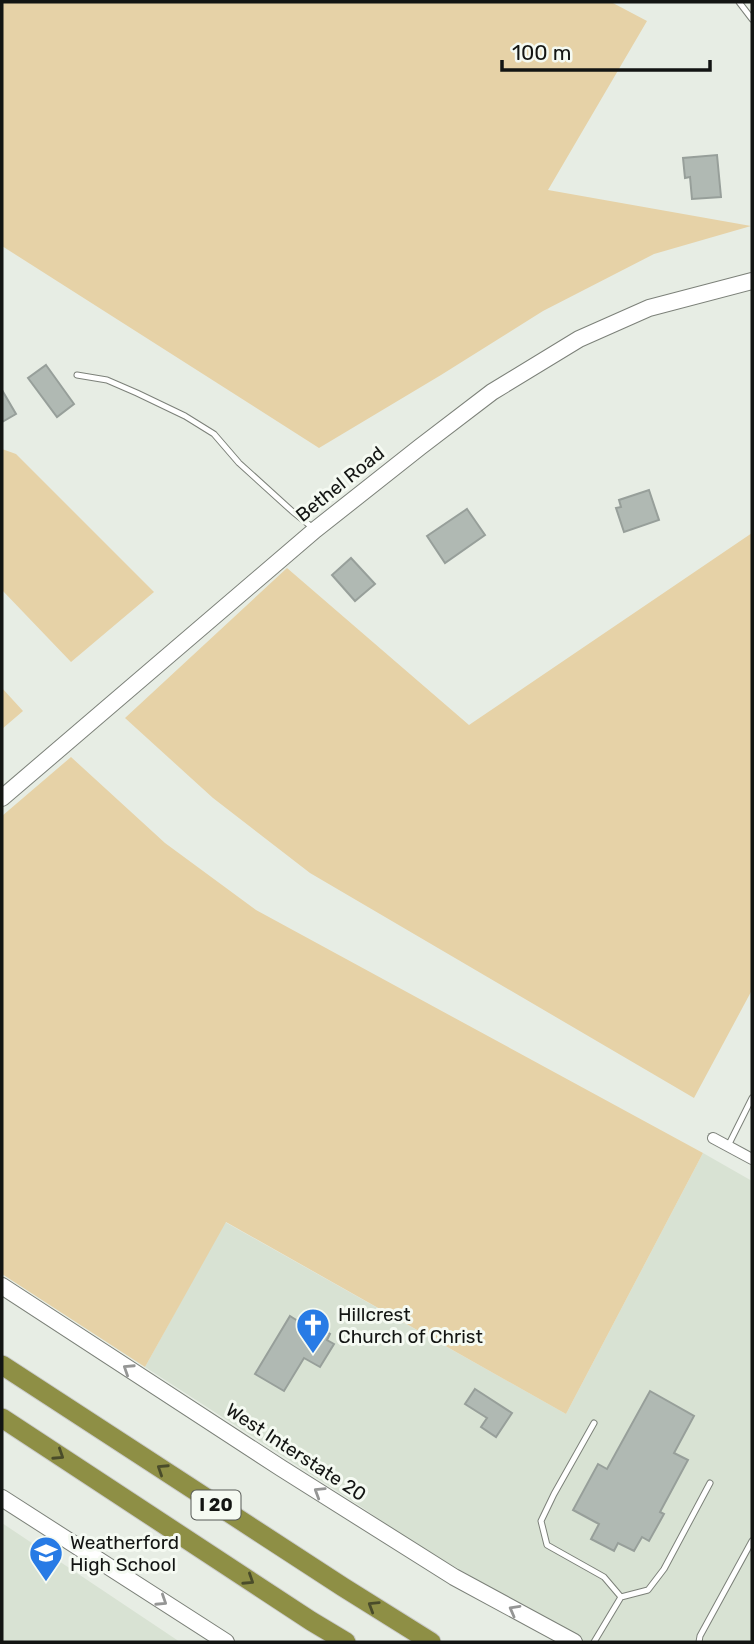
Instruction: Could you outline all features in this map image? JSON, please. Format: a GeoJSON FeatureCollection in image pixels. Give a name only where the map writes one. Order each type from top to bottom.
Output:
{"type":"FeatureCollection","features":[{"type":"Feature","properties":{"kind":"highway","name":"I 20"},"geometry":{"type":"LineString","coordinates":[[2,1366],[431,1642]]}},
{"type":"Feature","properties":{"kind":"highway","name":"I 20"},"geometry":{"type":"LineString","coordinates":[[2,1418],[346,1642]]}},
{"type":"Feature","properties":{"kind":"main road","name":"Bethel Road"},"geometry":{"type":"LineString","coordinates":[[2,798],[315,530],[492,393],[579,339],[649,308],[752,281]]}},
{"type":"Feature","properties":{"kind":"main road","name":"West Interstate 20"},"geometry":{"type":"LineString","coordinates":[[2,1286],[454,1577],[574,1642]]}},
{"type":"Feature","properties":{"kind":"main road"},"geometry":{"type":"LineString","coordinates":[[2,1498],[226,1642]]}},
{"type":"Feature","properties":{"kind":"street"},"geometry":{"type":"LineString","coordinates":[[713,1138],[752,1159]]}},
{"type":"Feature","properties":{"kind":"lane"},"geometry":{"type":"LineString","coordinates":[[739,2],[752,18]]}},
{"type":"Feature","properties":{"kind":"lane"},"geometry":{"type":"LineString","coordinates":[[77,375],[107,380],[127,388],[185,416],[214,434],[239,463],[315,530]]}},
{"type":"Feature","properties":{"kind":"lane"},"geometry":{"type":"LineString","coordinates":[[728,1146],[752,1098]]}},
{"type":"Feature","properties":{"kind":"lane"},"geometry":{"type":"LineString","coordinates":[[594,1423],[541,1521],[547,1545],[604,1577],[621,1597]]}},
{"type":"Feature","properties":{"kind":"lane"},"geometry":{"type":"LineString","coordinates":[[594,1642],[621,1597],[648,1590],[664,1569],[710,1483]]}},
{"type":"Feature","properties":{"kind":"lane"},"geometry":{"type":"LineString","coordinates":[[699,1642],[752,1541]]}},
{"type":"Feature","properties":{"kind":"shaded area"},"geometry":{"type":"Polygon","coordinates":[[[2,2],[611,2],[647,21],[548,190],[751,226],[654,254],[543,311],[319,448],[2,246],[2,2]]]}},
{"type":"Feature","properties":{"kind":"shaded area"},"geometry":{"type":"Polygon","coordinates":[[[2,449],[16,454],[154,592],[71,662],[2,590],[2,449]]]}},
{"type":"Feature","properties":{"kind":"shaded area"},"geometry":{"type":"Polygon","coordinates":[[[752,533],[752,990],[694,1098],[310,873],[213,798],[125,718],[287,568],[469,725],[752,533]]]}},
{"type":"Feature","properties":{"kind":"shaded area"},"geometry":{"type":"Polygon","coordinates":[[[2,688],[23,711],[2,729],[2,688]]]}},
{"type":"Feature","properties":{"kind":"shaded area"},"geometry":{"type":"Polygon","coordinates":[[[71,757],[165,843],[256,910],[703,1153],[566,1414],[226,1222],[145,1367],[2,1274],[2,816],[71,757]]]}},
{"type":"Feature","properties":{"kind":"shaded area"},"geometry":{"type":"Polygon","coordinates":[[[703,1153],[752,1181],[752,1642],[584,1642],[407,1539],[145,1367],[225,1222],[566,1414],[703,1153]]]}},
{"type":"Feature","properties":{"kind":"shaded area","name":"Weatherford High School"},"geometry":{"type":"Polygon","coordinates":[[[2,1523],[180,1642],[2,1642],[2,1523]]]}},
{"type":"Feature","properties":{"kind":"building"},"geometry":{"type":"Polygon","coordinates":[[[717,155],[721,197],[692,199],[690,177],[685,178],[683,158],[717,155]]]}},
{"type":"Feature","properties":{"kind":"building"},"geometry":{"type":"Polygon","coordinates":[[[46,365],[74,404],[57,417],[28,378],[46,365]]]}},
{"type":"Feature","properties":{"kind":"building"},"geometry":{"type":"Polygon","coordinates":[[[2,390],[16,414],[2,422],[2,390]]]}},
{"type":"Feature","properties":{"kind":"building"},"geometry":{"type":"Polygon","coordinates":[[[649,490],[659,520],[624,532],[616,508],[621,507],[619,500],[649,490]]]}},
{"type":"Feature","properties":{"kind":"building"},"geometry":{"type":"Polygon","coordinates":[[[467,509],[485,535],[445,563],[427,536],[467,509]]]}},
{"type":"Feature","properties":{"kind":"building"},"geometry":{"type":"Polygon","coordinates":[[[351,558],[375,584],[355,601],[332,575],[351,558]]]}},
{"type":"Feature","properties":{"kind":"building"},"geometry":{"type":"Polygon","coordinates":[[[290,1316],[317,1333],[320,1328],[330,1334],[327,1340],[334,1344],[320,1367],[304,1358],[284,1391],[255,1374],[290,1316]]]}},
{"type":"Feature","properties":{"kind":"building"},"geometry":{"type":"Polygon","coordinates":[[[475,1389],[512,1413],[496,1437],[481,1427],[487,1418],[465,1404],[475,1389]]]}},
{"type":"Feature","properties":{"kind":"building"},"geometry":{"type":"Polygon","coordinates":[[[650,1391],[694,1416],[674,1453],[688,1460],[660,1512],[664,1514],[649,1541],[642,1537],[634,1551],[618,1543],[614,1551],[591,1539],[599,1524],[573,1510],[598,1464],[607,1469],[650,1391]]]}},
{"type":"Feature","properties":{"kind":"place","name":"Hillcrest Church of Christ"},"geometry":{"type":"Point","coordinates":[313,1355]}},
{"type":"Feature","properties":{"kind":"place","name":"Weatherford High School"},"geometry":{"type":"Point","coordinates":[46,1583]}}]}
